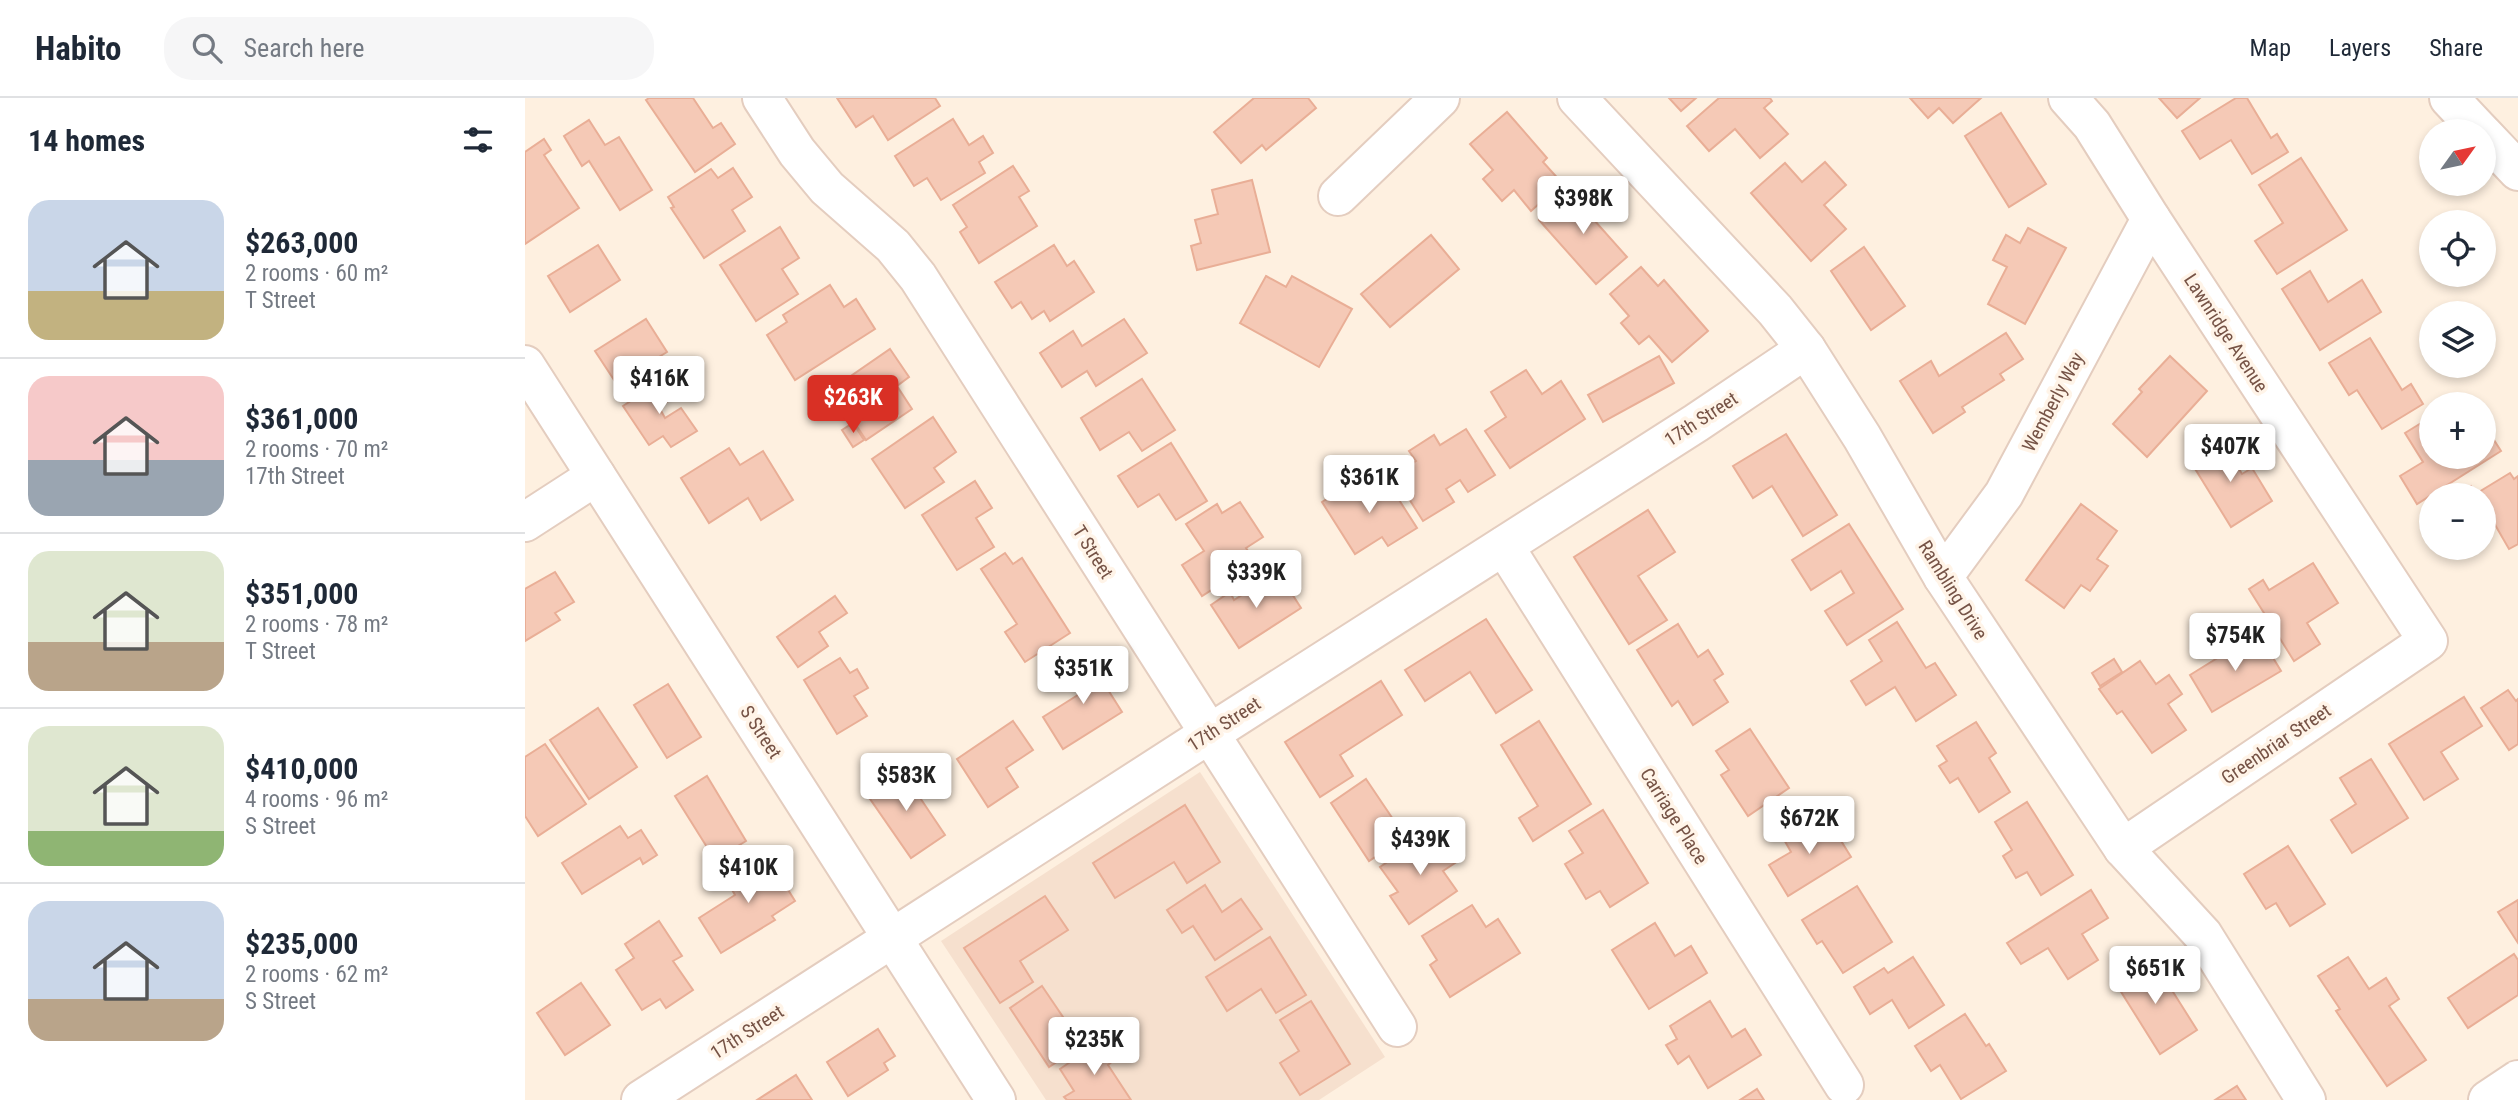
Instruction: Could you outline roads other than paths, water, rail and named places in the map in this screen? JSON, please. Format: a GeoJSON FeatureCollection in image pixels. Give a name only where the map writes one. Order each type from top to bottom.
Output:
{"type":"FeatureCollection","features":[{"type":"Feature","properties":{"kind":"street","name":"T Street"},"geometry":{"type":"LineString","coordinates":[[762,98],[797,152],[827,188],[893,246],[918,277],[1397,1027]]}},
{"type":"Feature","properties":{"kind":"street"},"geometry":{"type":"LineString","coordinates":[[1338,196],[1440,98]]}},
{"type":"Feature","properties":{"kind":"street","name":"Rambling Drive"},"geometry":{"type":"LineString","coordinates":[[1577,98],[1775,310],[1806,349],[1943,577],[2123,848],[2203,935],[2306,1100]]}},
{"type":"Feature","properties":{"kind":"street","name":"Lawnridge Avenue"},"geometry":{"type":"LineString","coordinates":[[2068,98],[2092,125],[2428,641]]}},
{"type":"Feature","properties":{"kind":"street"},"geometry":{"type":"LineString","coordinates":[[2449,98],[2469,119]]}},
{"type":"Feature","properties":{"kind":"street"},"geometry":{"type":"LineString","coordinates":[[2496,148],[2518,171]]}},
{"type":"Feature","properties":{"kind":"street","name":"Wemberly Way"},"geometry":{"type":"LineString","coordinates":[[1943,577],[2004,494],[2151,219]]}},
{"type":"Feature","properties":{"kind":"street","name":"17th Street"},"geometry":{"type":"LineString","coordinates":[[641,1100],[1806,349]]}},
{"type":"Feature","properties":{"kind":"street","name":"S Street"},"geometry":{"type":"LineString","coordinates":[[525,365],[996,1100]]}},
{"type":"Feature","properties":{"kind":"street"},"geometry":{"type":"LineString","coordinates":[[525,522],[596,476]]}},
{"type":"Feature","properties":{"kind":"street","name":"Carriage Place"},"geometry":{"type":"LineString","coordinates":[[1504,546],[1844,1085]]}},
{"type":"Feature","properties":{"kind":"street","name":"Greenbriar Street"},"geometry":{"type":"LineString","coordinates":[[2123,848],[2428,641]]}},
{"type":"Feature","properties":{"kind":"street"},"geometry":{"type":"LineString","coordinates":[[2488,1100],[2518,1080]]}}]}
